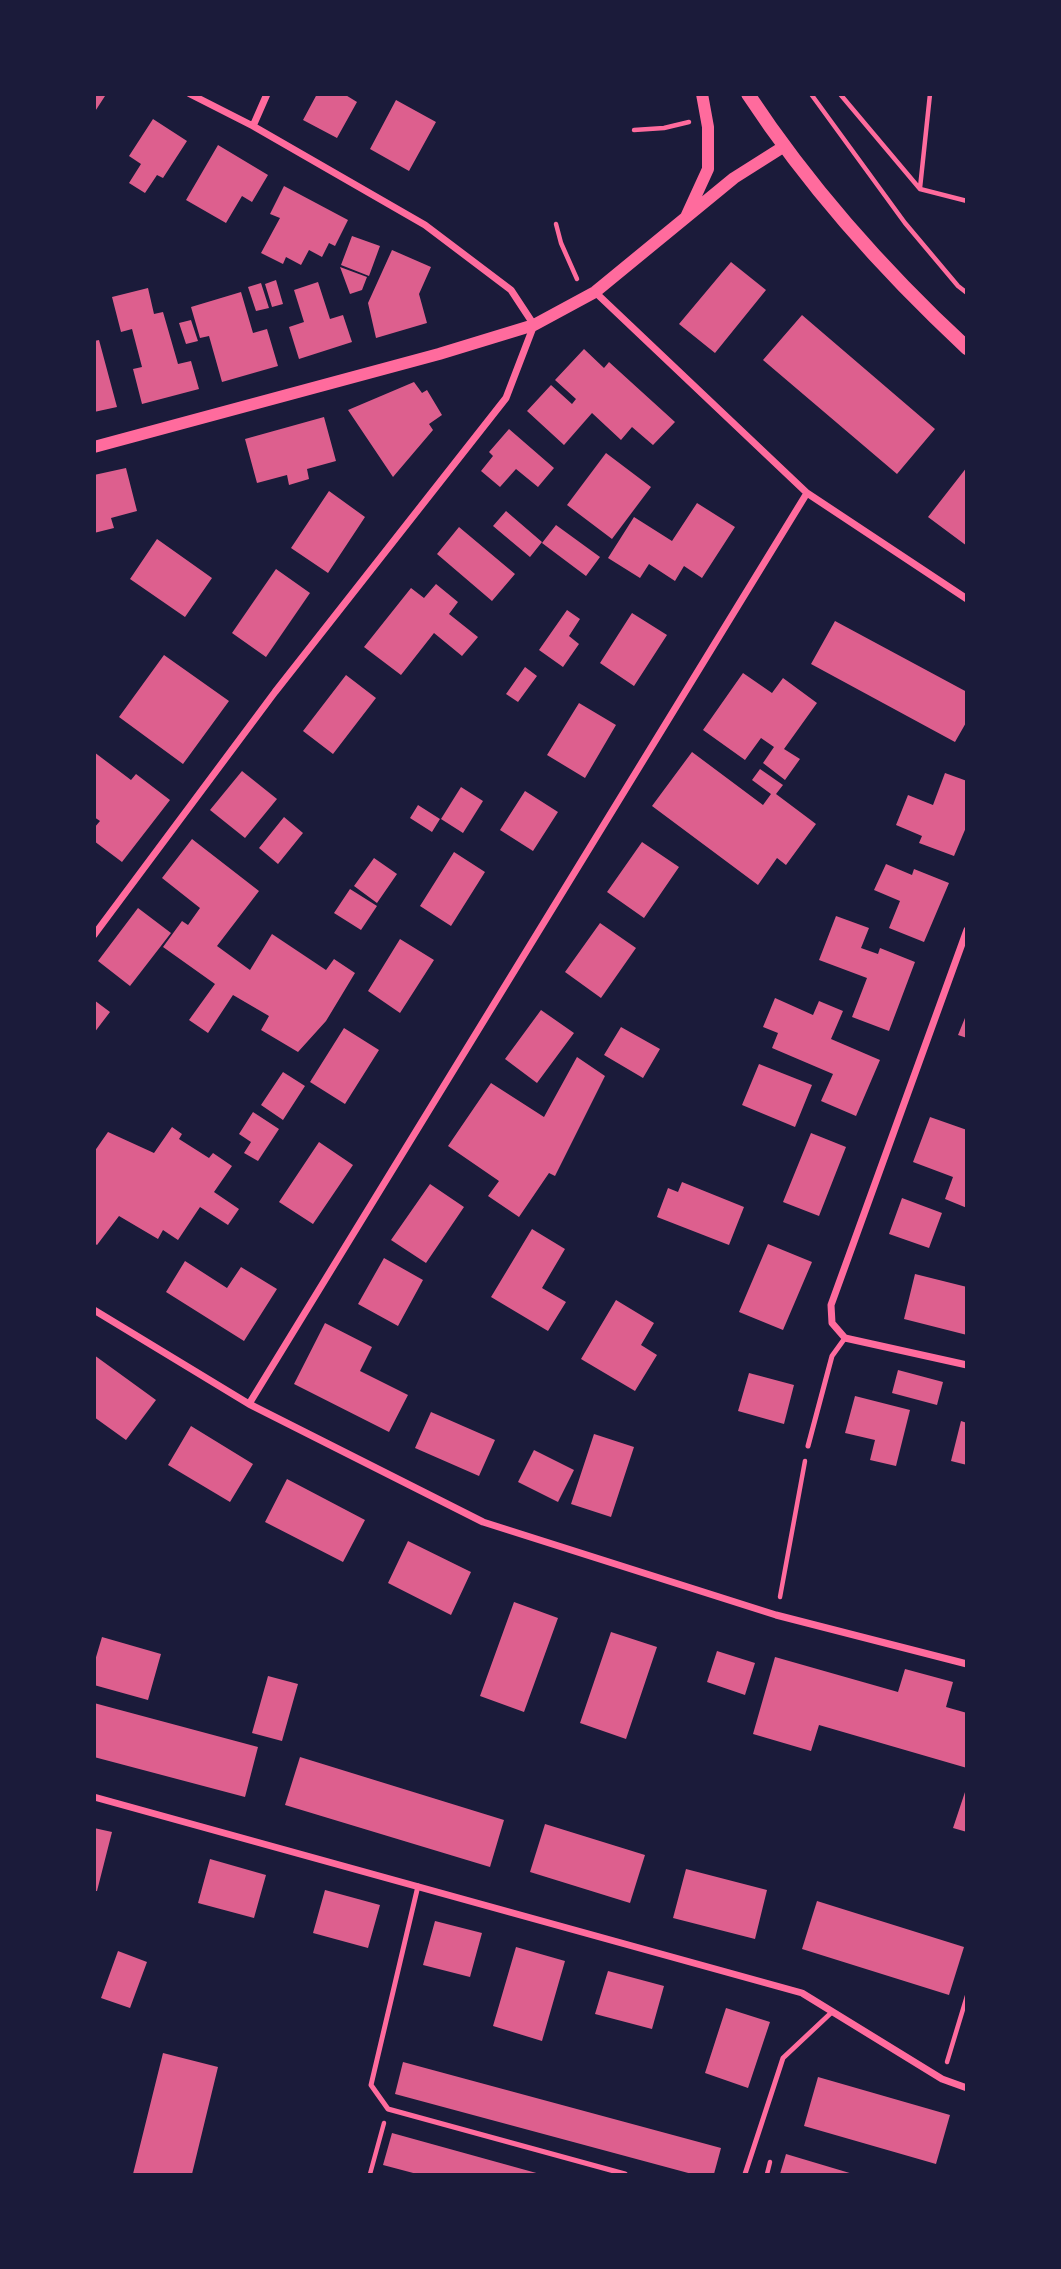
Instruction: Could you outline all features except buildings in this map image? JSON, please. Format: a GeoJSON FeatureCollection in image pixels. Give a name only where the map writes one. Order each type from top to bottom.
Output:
{"type":"FeatureCollection","features":[{"type":"Feature","properties":{"kind":"main road"},"geometry":{"type":"LineString","coordinates":[[748,94],[783,147],[864,247],[967,348]]}},
{"type":"Feature","properties":{"kind":"street"},"geometry":{"type":"LineString","coordinates":[[190,94],[253,126],[425,225],[511,290],[534,325]]}},
{"type":"Feature","properties":{"kind":"street"},"geometry":{"type":"LineString","coordinates":[[253,126],[267,94]]}},
{"type":"Feature","properties":{"kind":"street"},"geometry":{"type":"LineString","coordinates":[[685,220],[708,169],[709,127],[702,94]]}},
{"type":"Feature","properties":{"kind":"street"},"geometry":{"type":"LineString","coordinates":[[94,447],[439,354],[534,325],[595,292],[734,178],[783,147]]}},
{"type":"Feature","properties":{"kind":"street"},"geometry":{"type":"LineString","coordinates":[[595,292],[807,493],[967,599]]}},
{"type":"Feature","properties":{"kind":"street"},"geometry":{"type":"LineString","coordinates":[[94,935],[275,692],[506,398],[534,325]]}},
{"type":"Feature","properties":{"kind":"street"},"geometry":{"type":"LineString","coordinates":[[249,1404],[807,493]]}},
{"type":"Feature","properties":{"kind":"street"},"geometry":{"type":"LineString","coordinates":[[967,930],[831,1306],[832,1323],[845,1338],[967,1365]]}},
{"type":"Feature","properties":{"kind":"street"},"geometry":{"type":"LineString","coordinates":[[94,1310],[249,1404],[483,1522],[776,1615],[967,1664]]}},
{"type":"Feature","properties":{"kind":"street"},"geometry":{"type":"LineString","coordinates":[[94,1797],[802,1993],[942,2079],[967,2088]]}},
{"type":"Feature","properties":{"kind":"lane"},"geometry":{"type":"LineString","coordinates":[[808,1446],[832,1356],[845,1338]]}},
{"type":"Feature","properties":{"kind":"lane"},"geometry":{"type":"LineString","coordinates":[[418,1886],[371,2085],[388,2109],[625,2175]]}},
{"type":"Feature","properties":{"kind":"lane"},"geometry":{"type":"LineString","coordinates":[[745,2175],[783,2058],[832,2012]]}},
{"type":"Feature","properties":{"kind":"path"},"geometry":{"type":"LineString","coordinates":[[811,94],[905,223],[967,293]]}},
{"type":"Feature","properties":{"kind":"path"},"geometry":{"type":"LineString","coordinates":[[840,94],[920,189],[967,201]]}},
{"type":"Feature","properties":{"kind":"path"},"geometry":{"type":"LineString","coordinates":[[920,189],[930,94]]}},
{"type":"Feature","properties":{"kind":"path"},"geometry":{"type":"LineString","coordinates":[[634,130],[676,125]]}},
{"type":"Feature","properties":{"kind":"path"},"geometry":{"type":"LineString","coordinates":[[556,224],[573,270]]}},
{"type":"Feature","properties":{"kind":"path"},"geometry":{"type":"LineString","coordinates":[[958,286],[967,285]]}},
{"type":"Feature","properties":{"kind":"path"},"geometry":{"type":"LineString","coordinates":[[776,1615],[808,1446]]}},
{"type":"Feature","properties":{"kind":"path"},"geometry":{"type":"LineString","coordinates":[[942,2079],[967,1996]]}},
{"type":"Feature","properties":{"kind":"path"},"geometry":{"type":"LineString","coordinates":[[370,2175],[388,2109]]}}]}
